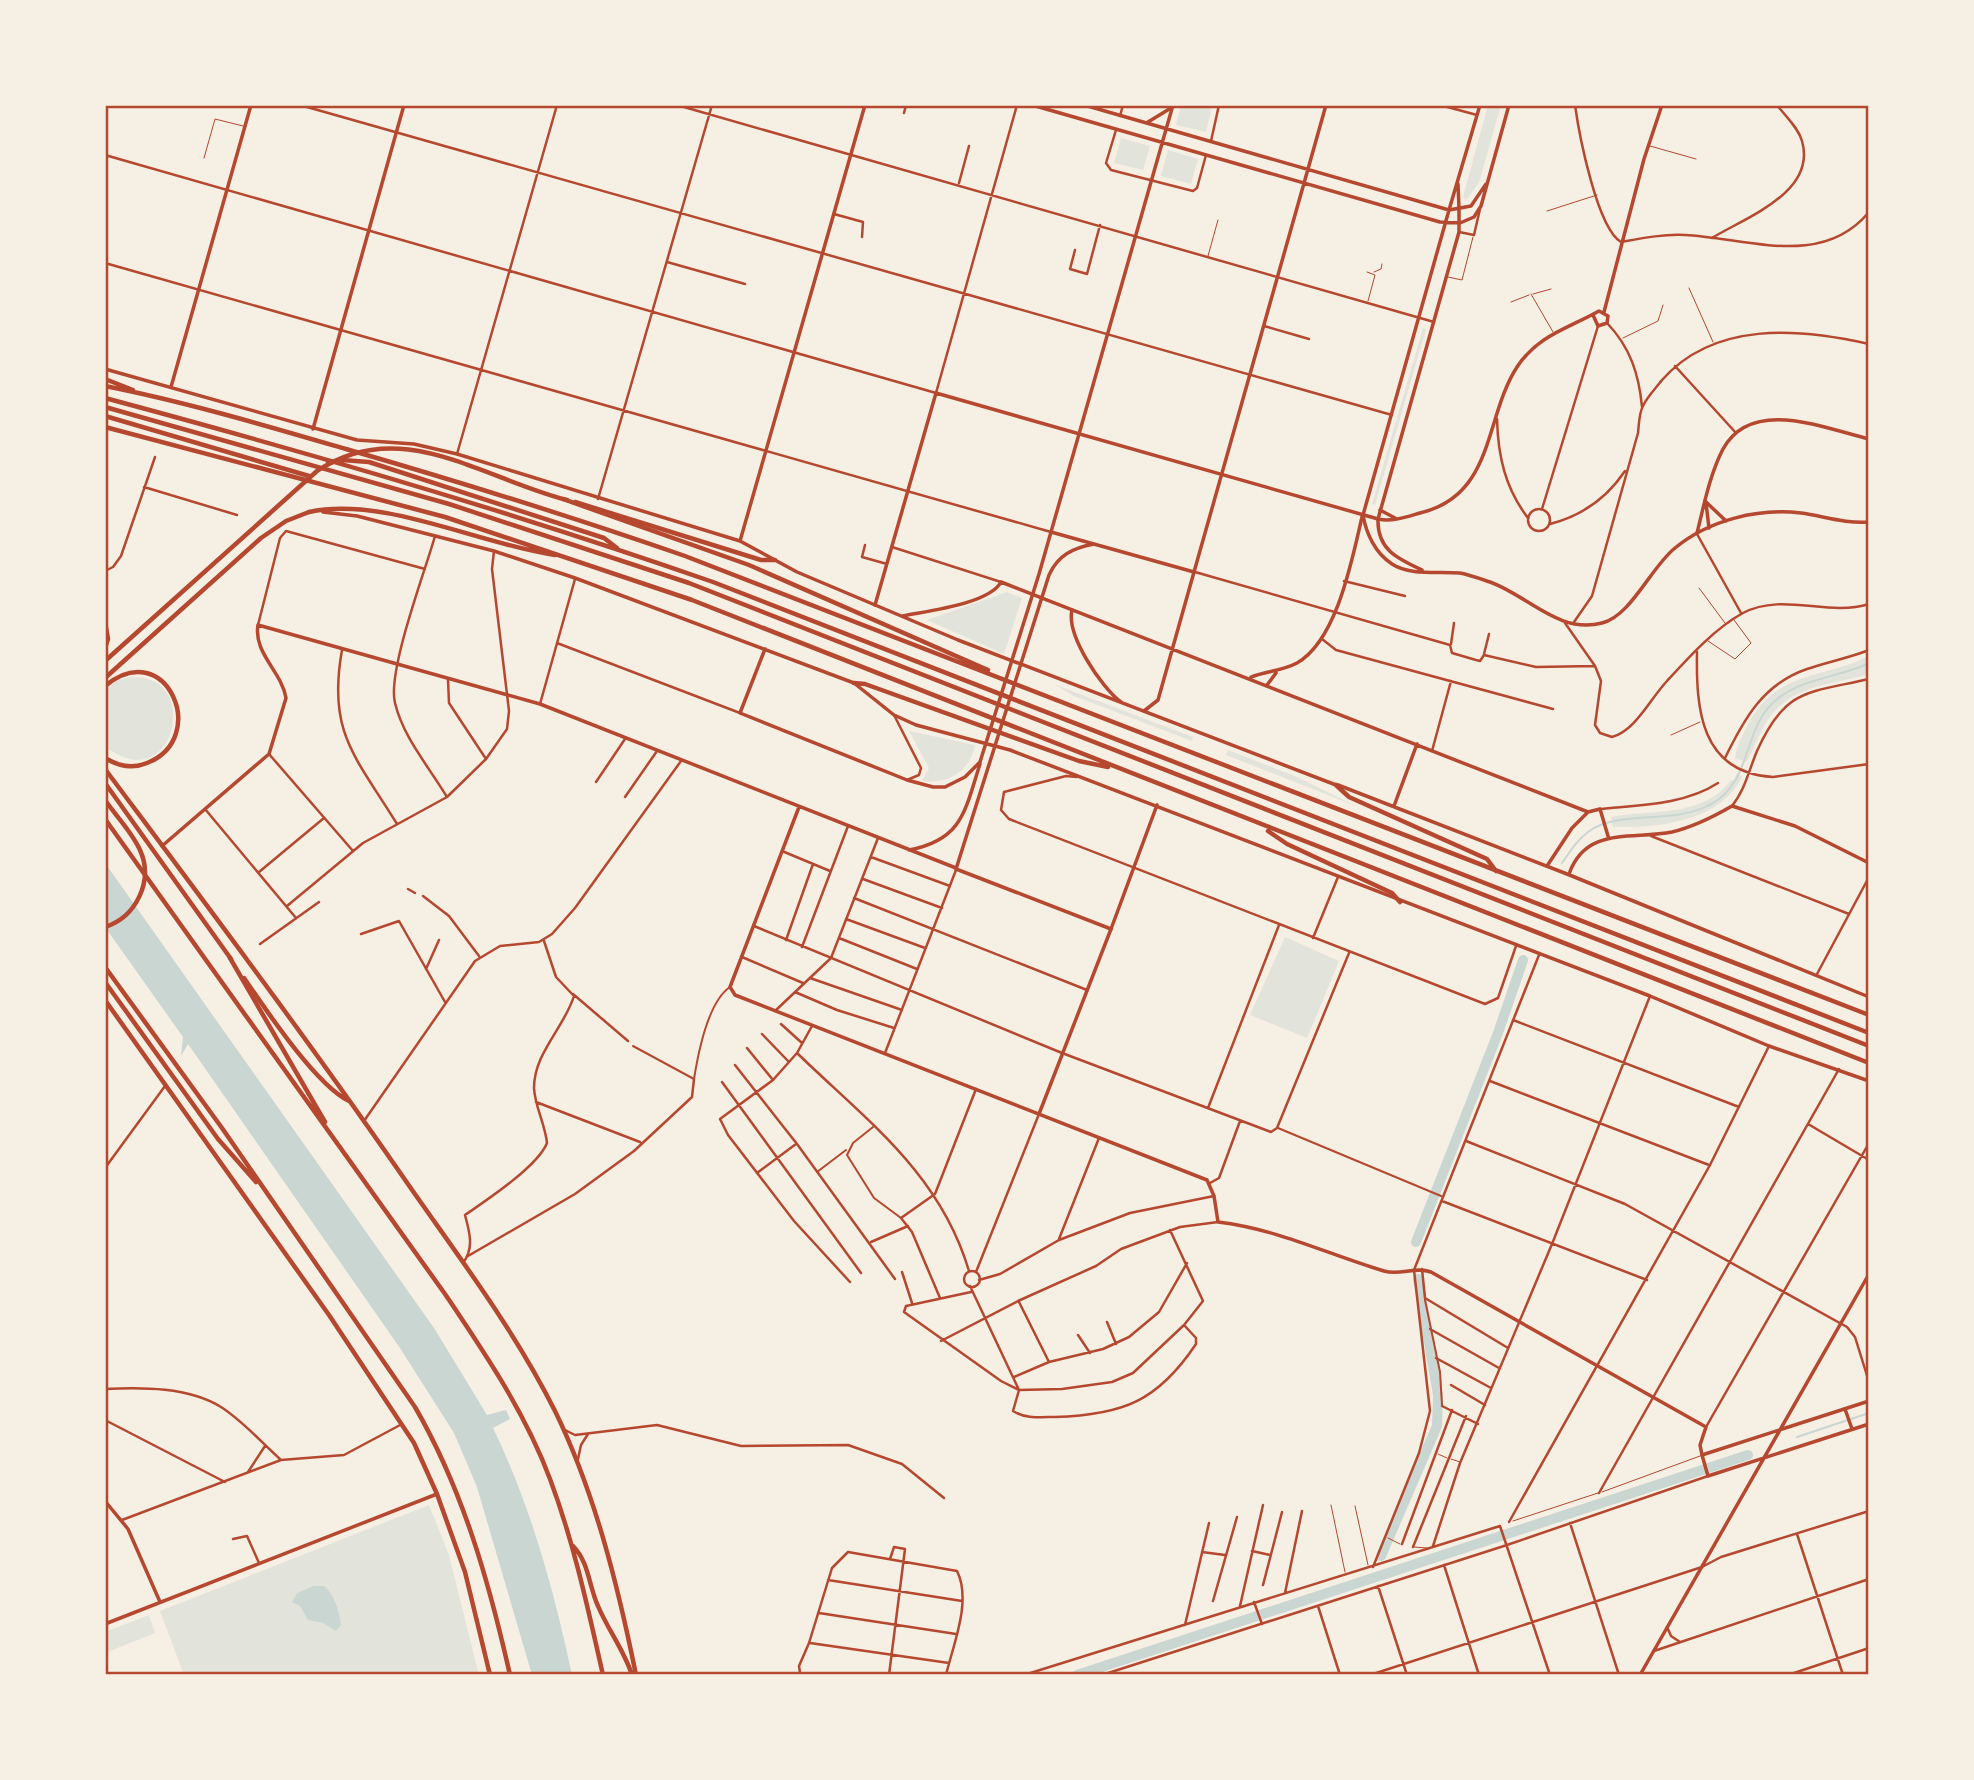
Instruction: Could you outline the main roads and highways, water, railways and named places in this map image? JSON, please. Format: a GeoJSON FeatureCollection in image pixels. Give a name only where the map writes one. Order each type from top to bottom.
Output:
{"type":"FeatureCollection","features":[{"type":"Feature","properties":{"kind":"highway"},"geometry":{"type":"LineString","coordinates":[[105,379],[136,392]]}},
{"type":"Feature","properties":{"kind":"highway"},"geometry":{"type":"LineString","coordinates":[[105,386],[272,428],[540,505],[685,556],[1869,1015]]}},
{"type":"Feature","properties":{"kind":"highway"},"geometry":{"type":"LineString","coordinates":[[105,398],[355,467],[621,550],[731,589],[1869,1033]]}},
{"type":"Feature","properties":{"kind":"highway"},"geometry":{"type":"LineString","coordinates":[[105,407],[449,504],[689,583],[1869,1046]]}},
{"type":"Feature","properties":{"kind":"highway"},"geometry":{"type":"LineString","coordinates":[[105,416],[271,463],[325,483]]}},
{"type":"Feature","properties":{"kind":"highway"},"geometry":{"type":"LineString","coordinates":[[105,426],[445,517],[735,617],[1869,1063]]}},
{"type":"Feature","properties":{"kind":"highway"},"geometry":{"type":"LineString","coordinates":[[105,661],[246,532],[328,463],[362,449],[393,447],[434,455],[749,565],[870,615],[992,673]]}},
{"type":"Feature","properties":{"kind":"highway"},"geometry":{"type":"LineString","coordinates":[[328,463],[342,460],[369,462],[604,538],[621,550]]}},
{"type":"Feature","properties":{"kind":"highway"},"geometry":{"type":"LineString","coordinates":[[563,499],[599,507],[761,560],[775,560]]}},
{"type":"Feature","properties":{"kind":"highway"},"geometry":{"type":"LineString","coordinates":[[105,678],[261,538],[286,520],[309,512],[332,507],[362,508],[525,551],[566,557]]}},
{"type":"Feature","properties":{"kind":"highway"},"geometry":{"type":"LineString","coordinates":[[105,622],[108,639],[105,648]]}},
{"type":"Feature","properties":{"kind":"highway"},"geometry":{"type":"LineString","coordinates":[[105,686],[124,673],[136,671],[156,676],[170,690],[178,713],[176,737],[162,754],[150,762],[132,766],[105,758]]}},
{"type":"Feature","properties":{"kind":"highway"},"geometry":{"type":"LineString","coordinates":[[854,683],[865,684],[1079,761],[1116,767]]}},
{"type":"Feature","properties":{"kind":"highway"},"geometry":{"type":"LineString","coordinates":[[105,769],[350,1101],[513,1335],[561,1426],[579,1471],[622,1609],[634,1675]]}},
{"type":"Feature","properties":{"kind":"highway"},"geometry":{"type":"LineString","coordinates":[[105,783],[293,1045],[338,1093],[350,1101]]}},
{"type":"Feature","properties":{"kind":"highway"},"geometry":{"type":"LineString","coordinates":[[1336,785],[1349,797],[1487,859],[1496,872]]}},
{"type":"Feature","properties":{"kind":"highway"},"geometry":{"type":"LineString","coordinates":[[105,800],[139,848],[145,870],[140,898],[131,911],[105,926]]}},
{"type":"Feature","properties":{"kind":"highway"},"geometry":{"type":"LineString","coordinates":[[105,819],[491,1363],[530,1433],[550,1478],[571,1544],[603,1675]]}},
{"type":"Feature","properties":{"kind":"highway"},"geometry":{"type":"LineString","coordinates":[[1262,826],[1286,844],[1392,893],[1400,902]]}},
{"type":"Feature","properties":{"kind":"highway"},"geometry":{"type":"LineString","coordinates":[[230,958],[322,1114],[328,1130]]}},
{"type":"Feature","properties":{"kind":"highway"},"geometry":{"type":"LineString","coordinates":[[105,967],[222,1128],[258,1184],[397,1379],[435,1441],[464,1510],[510,1675]]}},
{"type":"Feature","properties":{"kind":"highway"},"geometry":{"type":"LineString","coordinates":[[105,982],[194,1106],[243,1170],[258,1184]]}},
{"type":"Feature","properties":{"kind":"highway"},"geometry":{"type":"LineString","coordinates":[[105,1000],[167,1084],[402,1424],[437,1494],[466,1572],[490,1675]]}},
{"type":"Feature","properties":{"kind":"highway"},"geometry":{"type":"LineString","coordinates":[[571,1544],[583,1558],[596,1603],[634,1675]]}},
{"type":"Feature","properties":{"kind":"main road"},"geometry":{"type":"LineString","coordinates":[[171,387],[251,105]]}},
{"type":"Feature","properties":{"kind":"main road"},"geometry":{"type":"LineString","coordinates":[[313,429],[404,105]]}},
{"type":"Feature","properties":{"kind":"main road"},"geometry":{"type":"LineString","coordinates":[[740,541],[865,105]]}},
{"type":"Feature","properties":{"kind":"main road"},"geometry":{"type":"LineString","coordinates":[[1032,105],[1446,223],[1460,223],[1474,217],[1481,206],[1509,105]]}},
{"type":"Feature","properties":{"kind":"main road"},"geometry":{"type":"LineString","coordinates":[[1084,105],[1449,209],[1459,209],[1475,202],[1487,182]]}},
{"type":"Feature","properties":{"kind":"main road"},"geometry":{"type":"LineString","coordinates":[[1142,712],[1151,708],[1158,700],[1326,105]]}},
{"type":"Feature","properties":{"kind":"main road"},"geometry":{"type":"LineString","coordinates":[[1249,678],[1277,671],[1304,658],[1322,639],[1335,613],[1480,105]]}},
{"type":"Feature","properties":{"kind":"main road"},"geometry":{"type":"LineString","coordinates":[[1604,312],[1648,145],[1662,105]]}},
{"type":"Feature","properties":{"kind":"main road"},"geometry":{"type":"LineString","coordinates":[[1146,123],[1163,116],[1173,106]]}},
{"type":"Feature","properties":{"kind":"main road"},"geometry":{"type":"LineString","coordinates":[[909,850],[932,845],[952,832],[964,812],[1039,574],[1173,106]]}},
{"type":"Feature","properties":{"kind":"main road"},"geometry":{"type":"LineString","coordinates":[[1424,571],[1387,550],[1379,537],[1378,519],[1459,232],[1458,182]]}},
{"type":"Feature","properties":{"kind":"main road"},"geometry":{"type":"LineString","coordinates":[[875,605],[936,393],[1363,515],[1378,519],[1397,518],[1435,508],[1465,488],[1483,457],[1503,396],[1517,367],[1538,343],[1553,332],[1604,312]]}},
{"type":"Feature","properties":{"kind":"main road"},"geometry":{"type":"LineString","coordinates":[[1593,315],[1598,326],[1607,323],[1608,316],[1604,312]]}},
{"type":"Feature","properties":{"kind":"main road"},"geometry":{"type":"LineString","coordinates":[[105,369],[357,440],[414,444],[457,454],[740,541],[775,560],[875,605],[1125,706],[1569,874],[1869,997]]}},
{"type":"Feature","properties":{"kind":"main road"},"geometry":{"type":"LineString","coordinates":[[1697,534],[1721,453],[1736,433],[1767,421],[1792,421],[1869,439]]}},
{"type":"Feature","properties":{"kind":"main road"},"geometry":{"type":"LineString","coordinates":[[1705,501],[1726,521]]}},
{"type":"Feature","properties":{"kind":"main road"},"geometry":{"type":"LineString","coordinates":[[1705,501],[1709,528]]}},
{"type":"Feature","properties":{"kind":"main road"},"geometry":{"type":"LineString","coordinates":[[1380,510],[1397,518]]}},
{"type":"Feature","properties":{"kind":"main road"},"geometry":{"type":"LineString","coordinates":[[309,512],[357,516],[494,551],[575,578],[854,683],[894,715],[927,729],[973,737],[1080,776],[1400,902],[1650,996],[1769,1046],[1869,1081]]}},
{"type":"Feature","properties":{"kind":"main road"},"geometry":{"type":"LineString","coordinates":[[1363,515],[1371,541],[1385,558],[1400,568],[1466,575],[1498,585],[1572,625],[1602,623],[1617,616],[1664,558],[1697,534],[1726,521],[1755,513],[1784,512],[1869,522]]}},
{"type":"Feature","properties":{"kind":"main road"},"geometry":{"type":"LineString","coordinates":[[1051,532],[1194,572]]}},
{"type":"Feature","properties":{"kind":"main road"},"geometry":{"type":"LineString","coordinates":[[956,869],[993,759],[1049,575],[1060,557],[1077,547],[1094,544]]}},
{"type":"Feature","properties":{"kind":"main road"},"geometry":{"type":"LineString","coordinates":[[903,616],[943,608],[992,593],[1001,582],[1588,812]]}},
{"type":"Feature","properties":{"kind":"main road"},"geometry":{"type":"LineString","coordinates":[[1072,610],[1072,625],[1094,671],[1106,689],[1125,706]]}},
{"type":"Feature","properties":{"kind":"main road"},"geometry":{"type":"LineString","coordinates":[[163,846],[269,754],[286,698],[284,689],[258,642],[258,625],[540,704],[1111,929]]}},
{"type":"Feature","properties":{"kind":"main road"},"geometry":{"type":"LineString","coordinates":[[765,649],[740,713],[907,780],[945,787],[960,780],[981,759]]}},
{"type":"Feature","properties":{"kind":"main road"},"geometry":{"type":"LineString","coordinates":[[1267,685],[1277,671]]}},
{"type":"Feature","properties":{"kind":"main road"},"geometry":{"type":"LineString","coordinates":[[1394,806],[1417,744]]}},
{"type":"Feature","properties":{"kind":"main road"},"geometry":{"type":"LineString","coordinates":[[1039,1114],[1157,805]]}},
{"type":"Feature","properties":{"kind":"main road"},"geometry":{"type":"LineString","coordinates":[[1569,874],[1584,849],[1607,834],[1647,835],[1686,828],[1732,806],[1795,826],[1869,863]]}},
{"type":"Feature","properties":{"kind":"main road"},"geometry":{"type":"LineString","coordinates":[[799,807],[730,987],[735,995],[1210,1183],[1218,1222],[1267,1230],[1387,1272],[1422,1269],[1521,1321],[1706,1427],[1700,1445],[1708,1475],[1852,1427],[1869,1424]]}},
{"type":"Feature","properties":{"kind":"main road"},"geometry":{"type":"LineString","coordinates":[[1547,866],[1572,828],[1588,812],[1600,809],[1607,834]]}},
{"type":"Feature","properties":{"kind":"main road"},"geometry":{"type":"LineString","coordinates":[[1640,1675],[1782,1430],[1869,1273]]}},
{"type":"Feature","properties":{"kind":"main road"},"geometry":{"type":"LineString","coordinates":[[1703,1457],[1846,1411],[1869,1401]]}},
{"type":"Feature","properties":{"kind":"main road"},"geometry":{"type":"LineString","coordinates":[[1846,1411],[1852,1427]]}},
{"type":"Feature","properties":{"kind":"main road"},"geometry":{"type":"LineString","coordinates":[[105,1623],[437,1494]]}},
{"type":"Feature","properties":{"kind":"main road"},"geometry":{"type":"LineString","coordinates":[[105,1501],[122,1520],[138,1547],[160,1602]]}},
{"type":"Feature","properties":{"kind":"waterway"},"geometry":{"type":"LineString","coordinates":[[1562,863],[1580,840],[1594,828],[1622,820],[1684,814],[1713,803],[1725,794],[1733,783],[1760,720],[1778,698],[1803,685],[1869,663]]}},
{"type":"Feature","properties":{"kind":"waterway"},"geometry":{"type":"LineString","coordinates":[[1416,1242],[1498,1033],[1523,960]]}},
{"type":"Feature","properties":{"kind":"waterway"},"geometry":{"type":"LineString","coordinates":[[1381,1556],[1437,1426],[1438,1395],[1418,1279]]}},
{"type":"Feature","properties":{"kind":"waterway"},"geometry":{"type":"LineString","coordinates":[[1797,1437],[1869,1413]]}},
{"type":"Feature","properties":{"kind":"waterway"},"geometry":{"type":"LineString","coordinates":[[1077,1675],[1748,1455]]}}]}
